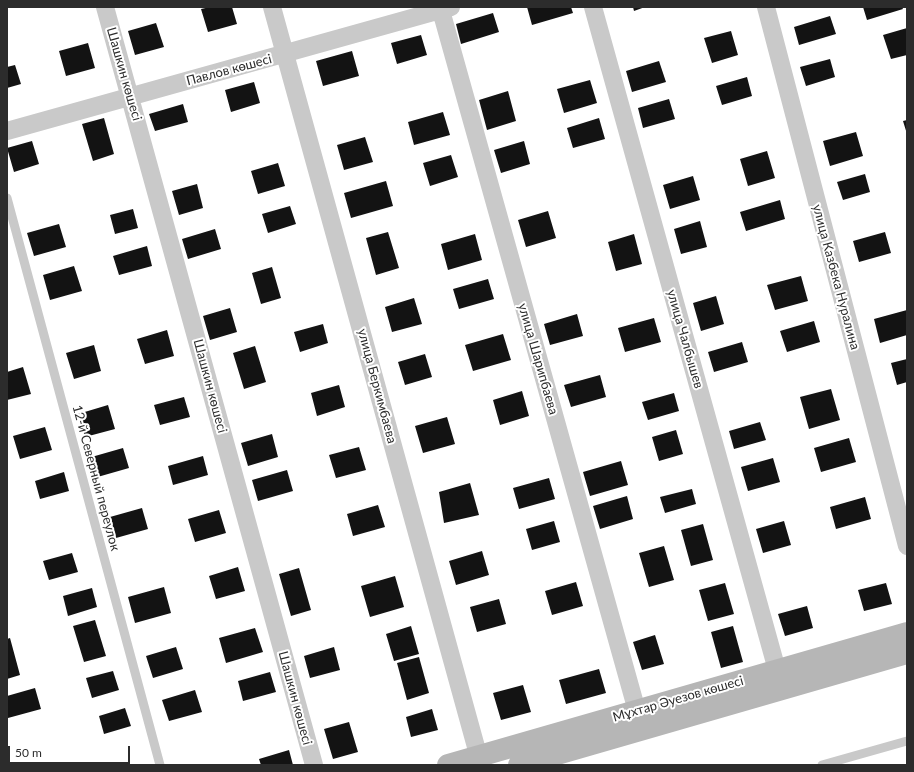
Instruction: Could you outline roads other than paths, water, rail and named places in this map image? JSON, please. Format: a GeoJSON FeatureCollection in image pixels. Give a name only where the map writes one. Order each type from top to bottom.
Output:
{"type":"FeatureCollection","features":[{"type":"Feature","properties":{"kind":"main road","name":"Мұхтар Әуезов көшесі"},"geometry":{"type":"LineString","coordinates":[[448,765],[480,761],[637,711],[777,670],[906,645]]}},
{"type":"Feature","properties":{"kind":"main road","name":"Мұхтар Әуезов көшесі"},"geometry":{"type":"LineString","coordinates":[[519,765],[539,761],[906,645]]}},
{"type":"Feature","properties":{"kind":"street","name":"Шашкин көшесі"},"geometry":{"type":"LineString","coordinates":[[105,7],[314,765]]}},
{"type":"Feature","properties":{"kind":"street","name":"улица Беркимбаева"},"geometry":{"type":"LineString","coordinates":[[272,7],[480,761]]}},
{"type":"Feature","properties":{"kind":"street","name":"улица Чалбышев"},"geometry":{"type":"LineString","coordinates":[[593,7],[777,670]]}},
{"type":"Feature","properties":{"kind":"street","name":"улица Казбека Нуралина"},"geometry":{"type":"LineString","coordinates":[[766,7],[907,546]]}},
{"type":"Feature","properties":{"kind":"street","name":"Павлов көшесі"},"geometry":{"type":"LineString","coordinates":[[7,131],[285,54],[444,8]]}},
{"type":"Feature","properties":{"kind":"street","name":"улица Шарипбаева"},"geometry":{"type":"LineString","coordinates":[[444,8],[637,711]]}},
{"type":"Feature","properties":{"kind":"lane","name":"12-й Северный переулок"},"geometry":{"type":"LineString","coordinates":[[7,198],[160,765]]}},
{"type":"Feature","properties":{"kind":"lane"},"geometry":{"type":"LineString","coordinates":[[822,765],[907,741]]}}]}
